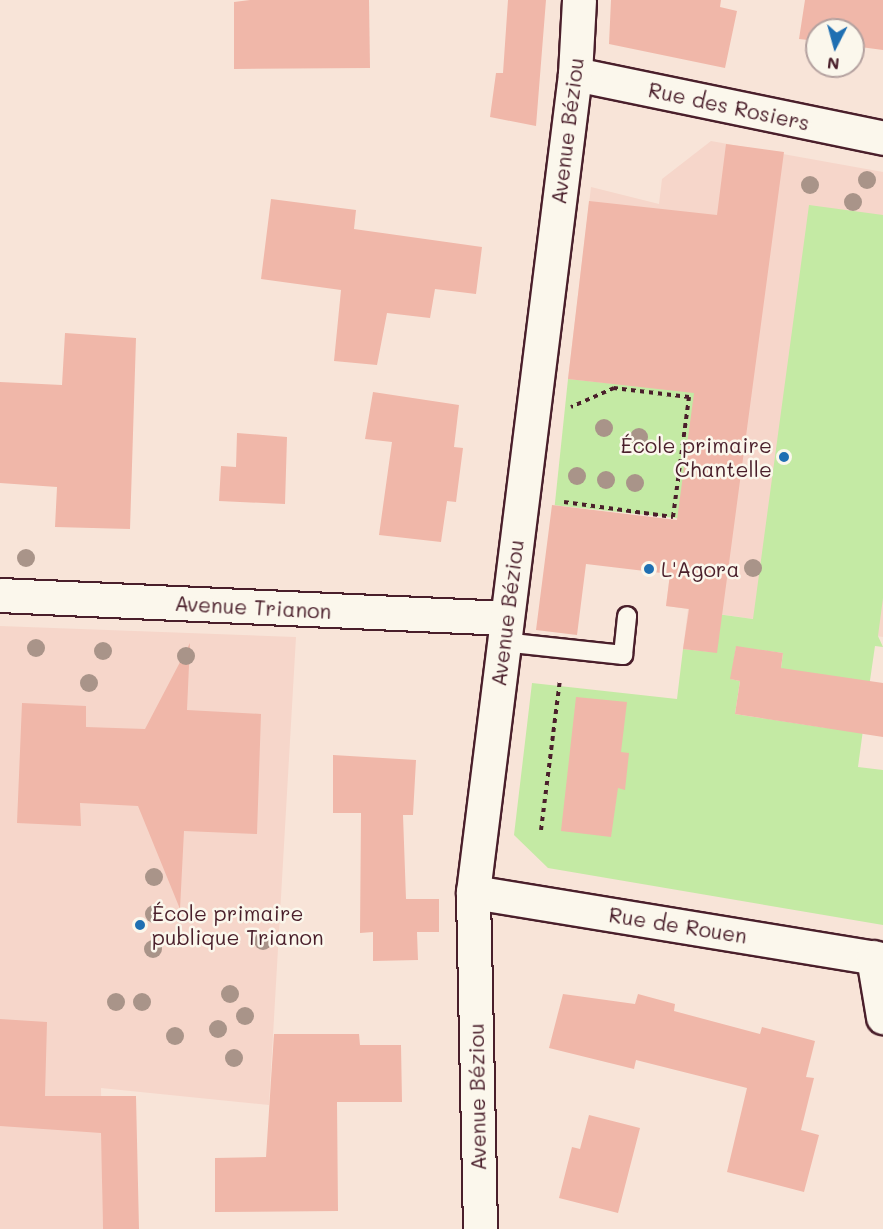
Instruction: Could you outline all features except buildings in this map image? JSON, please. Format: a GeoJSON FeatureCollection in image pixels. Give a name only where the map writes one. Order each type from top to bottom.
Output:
{"type":"FeatureCollection","features":[{"type":"Feature","properties":{"kind":"street","name":"Avenue Béziou"},"geometry":{"type":"LineString","coordinates":[[480,1229],[473,892],[575,74],[579,0]]}},
{"type":"Feature","properties":{"kind":"street","name":"Rue des Rosiers"},"geometry":{"type":"LineString","coordinates":[[575,74],[883,138]]}},
{"type":"Feature","properties":{"kind":"street","name":"Avenue Trianon"},"geometry":{"type":"LineString","coordinates":[[0,596],[504,630]]}},
{"type":"Feature","properties":{"kind":"street","name":"Rue de Rouen"},"geometry":{"type":"LineString","coordinates":[[473,892],[878,958]]}},
{"type":"Feature","properties":{"kind":"street"},"geometry":{"type":"LineString","coordinates":[[878,958],[883,1017]]}},
{"type":"Feature","properties":{"kind":"lane"},"geometry":{"type":"LineString","coordinates":[[504,630],[563,649],[623,655],[627,616]]}},
{"type":"Feature","properties":{"kind":"path"},"geometry":{"type":"LineString","coordinates":[[564,502],[674,517],[689,397],[614,388],[576,407],[565,406]]}},
{"type":"Feature","properties":{"kind":"path"},"geometry":{"type":"LineString","coordinates":[[541,830],[563,649]]}},
{"type":"Feature","properties":{"kind":"shaded area","name":"École primaire Chantelle"},"geometry":{"type":"Polygon","coordinates":[[[711,141],[883,172],[883,637],[718,614],[712,652],[683,649],[688,609],[666,606],[677,520],[568,379],[591,187],[659,204],[662,179],[711,141]]]}},
{"type":"Feature","properties":{"kind":"shaded area","name":"École primaire publique Trianon"},"geometry":{"type":"Polygon","coordinates":[[[0,626],[296,637],[269,1105],[101,1088],[103,1229],[0,1229],[0,626]]]}},
{"type":"Feature","properties":{"kind":"green space"},"geometry":{"type":"Polygon","coordinates":[[[809,205],[883,215],[883,598],[878,636],[883,647],[875,646],[867,701],[883,717],[865,715],[858,767],[883,770],[883,925],[548,868],[514,835],[532,683],[677,699],[683,649],[712,652],[717,614],[753,619],[809,205]],[[736,647],[731,679],[740,681],[735,714],[827,728],[781,668],[783,653],[736,647]]]}},
{"type":"Feature","properties":{"kind":"green space"},"geometry":{"type":"Polygon","coordinates":[[[568,379],[694,392],[681,519],[555,505],[568,379]]]}},
{"type":"Feature","properties":{"kind":"place","name":"École primaire Chantelle"},"geometry":{"type":"Point","coordinates":[784,457]}},
{"type":"Feature","properties":{"kind":"place","name":"L'Agora"},"geometry":{"type":"Point","coordinates":[649,569]}},
{"type":"Feature","properties":{"kind":"place","name":"École primaire publique Trianon"},"geometry":{"type":"Point","coordinates":[140,925]}}]}
